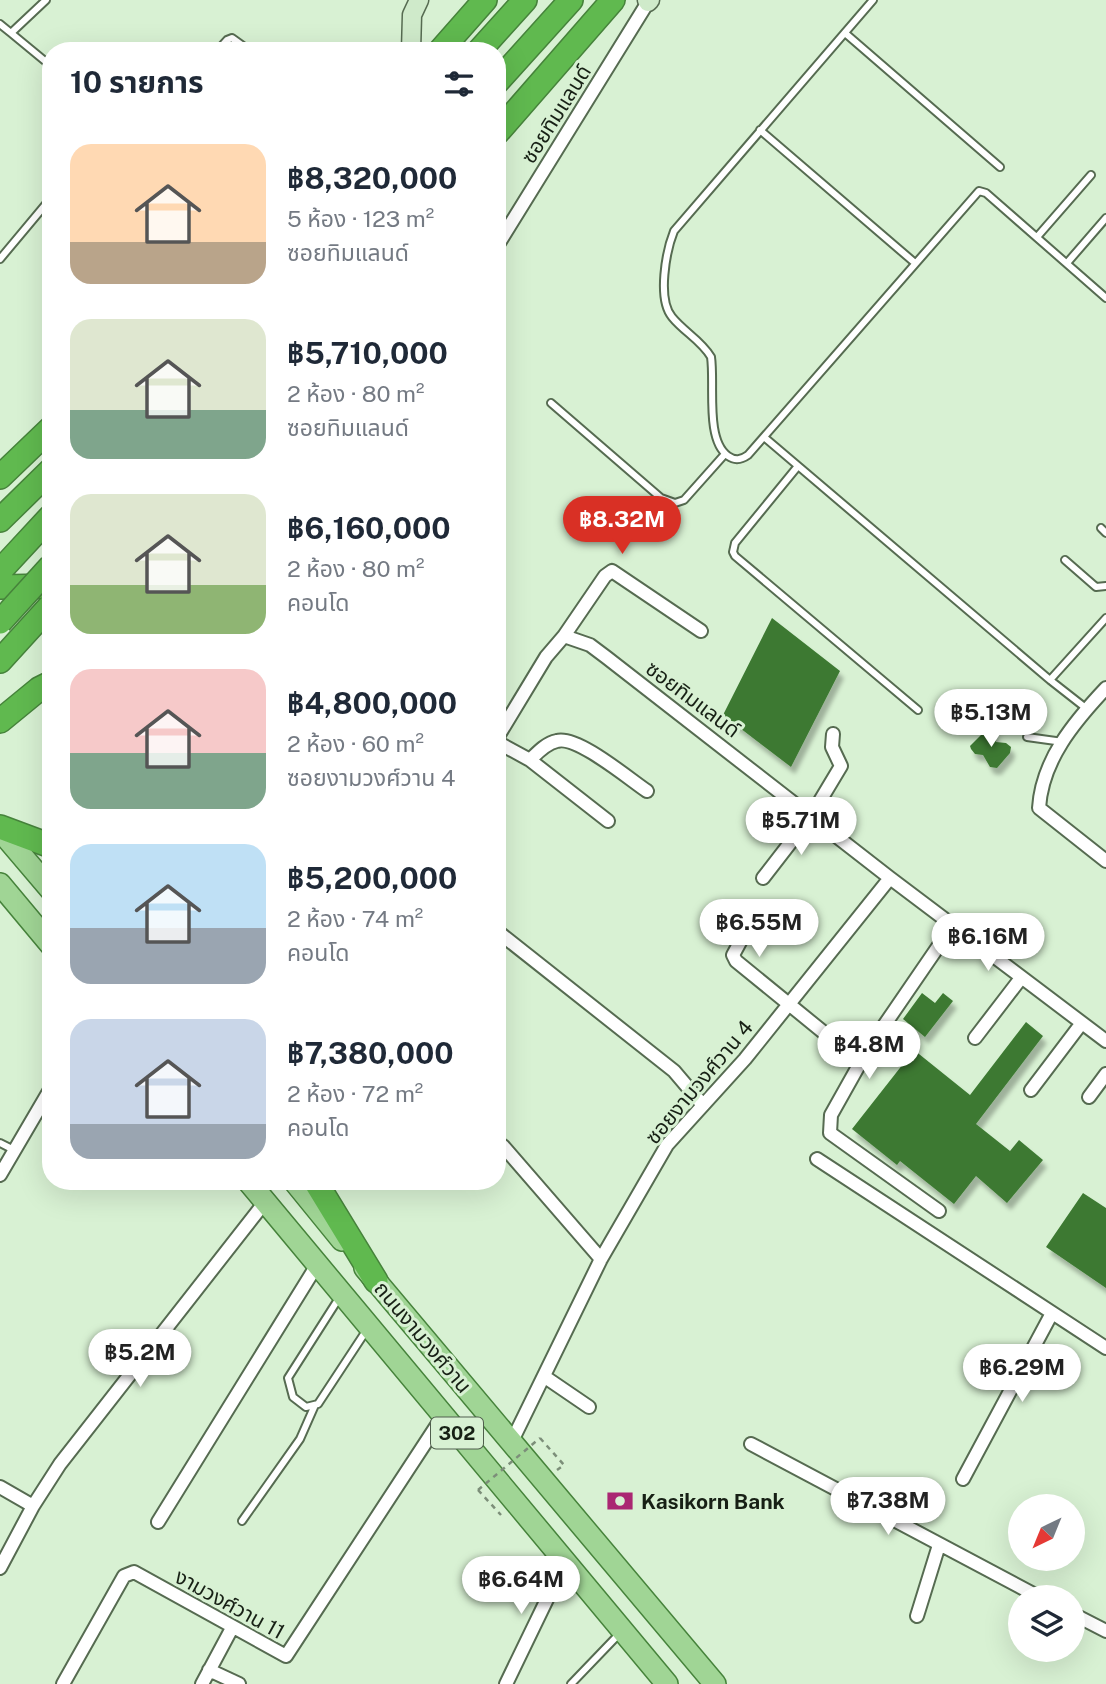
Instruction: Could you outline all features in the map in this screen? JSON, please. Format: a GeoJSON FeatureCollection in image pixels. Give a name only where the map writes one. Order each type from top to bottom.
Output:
{"type":"FeatureCollection","features":[{"type":"Feature","properties":{"kind":"highway"},"geometry":{"type":"LineString","coordinates":[[448,42],[485,0]]}},
{"type":"Feature","properties":{"kind":"highway"},"geometry":{"type":"LineString","coordinates":[[487,42],[525,0]]}},
{"type":"Feature","properties":{"kind":"highway"},"geometry":{"type":"LineString","coordinates":[[506,72],[571,0]]}},
{"type":"Feature","properties":{"kind":"highway"},"geometry":{"type":"LineString","coordinates":[[506,123],[613,0]]}},
{"type":"Feature","properties":{"kind":"highway"},"geometry":{"type":"LineString","coordinates":[[0,477],[42,437]]}},
{"type":"Feature","properties":{"kind":"highway"},"geometry":{"type":"LineString","coordinates":[[0,520],[42,479]]}},
{"type":"Feature","properties":{"kind":"highway"},"geometry":{"type":"LineString","coordinates":[[0,571],[42,526]]}},
{"type":"Feature","properties":{"kind":"highway"},"geometry":{"type":"LineString","coordinates":[[0,622],[42,576]]}},
{"type":"Feature","properties":{"kind":"highway"},"geometry":{"type":"LineString","coordinates":[[0,587],[42,586]]}},
{"type":"Feature","properties":{"kind":"highway"},"geometry":{"type":"LineString","coordinates":[[0,661],[42,615]]}},
{"type":"Feature","properties":{"kind":"highway"},"geometry":{"type":"LineString","coordinates":[[0,721],[42,688]]}},
{"type":"Feature","properties":{"kind":"highway"},"geometry":{"type":"LineString","coordinates":[[0,828],[42,843]]}},
{"type":"Feature","properties":{"kind":"highway"},"geometry":{"type":"LineString","coordinates":[[320,1190],[376,1281]]}},
{"type":"Feature","properties":{"kind":"main road"},"geometry":{"type":"LineString","coordinates":[[0,828],[42,879]]}},
{"type":"Feature","properties":{"kind":"main road"},"geometry":{"type":"LineString","coordinates":[[0,884],[42,934]]}},
{"type":"Feature","properties":{"kind":"main road","name":"ถนนงามวงศ์วาน"},"geometry":{"type":"LineString","coordinates":[[255,1190],[662,1682]]}},
{"type":"Feature","properties":{"kind":"main road","name":"ถนนงามวงศ์วาน"},"geometry":{"type":"LineString","coordinates":[[301,1190],[715,1684]]}},
{"type":"Feature","properties":{"kind":"street"},"geometry":{"type":"LineString","coordinates":[[411,42],[412,15],[419,0]]}},
{"type":"Feature","properties":{"kind":"street","name":"ซอยทิมแลนด์"},"geometry":{"type":"LineString","coordinates":[[506,231],[648,1]]}},
{"type":"Feature","properties":{"kind":"street"},"geometry":{"type":"LineString","coordinates":[[506,725],[547,657],[605,576],[612,571],[701,631]]}},
{"type":"Feature","properties":{"kind":"street","name":"ซอยทิมแลนด์"},"geometry":{"type":"LineString","coordinates":[[564,636],[590,645],[890,878],[1106,1041]]}},
{"type":"Feature","properties":{"kind":"street"},"geometry":{"type":"LineString","coordinates":[[1106,688],[1087,709],[1055,754],[1043,780],[1040,808],[1106,861]]}},
{"type":"Feature","properties":{"kind":"street"},"geometry":{"type":"LineString","coordinates":[[763,878],[811,816],[841,766],[832,747],[833,734]]}},
{"type":"Feature","properties":{"kind":"street"},"geometry":{"type":"LineString","coordinates":[[530,760],[549,744],[566,740],[582,747],[647,791]]}},
{"type":"Feature","properties":{"kind":"street"},"geometry":{"type":"LineString","coordinates":[[506,745],[530,760],[608,821]]}},
{"type":"Feature","properties":{"kind":"street","name":"ซอยงามวงศ์วาน 4"},"geometry":{"type":"LineString","coordinates":[[511,1443],[601,1259],[667,1145],[745,1059],[890,878]]}},
{"type":"Feature","properties":{"kind":"street"},"geometry":{"type":"LineString","coordinates":[[766,910],[746,931],[733,954],[740,965],[844,1049]]}},
{"type":"Feature","properties":{"kind":"street"},"geometry":{"type":"LineString","coordinates":[[939,1211],[830,1133],[829,1125],[831,1115],[868,1049],[953,925]]}},
{"type":"Feature","properties":{"kind":"street"},"geometry":{"type":"LineString","coordinates":[[506,938],[674,1071],[702,1104]]}},
{"type":"Feature","properties":{"kind":"street"},"geometry":{"type":"LineString","coordinates":[[975,1038],[1021,978]]}},
{"type":"Feature","properties":{"kind":"street"},"geometry":{"type":"LineString","coordinates":[[1031,1090],[1082,1024]]}},
{"type":"Feature","properties":{"kind":"street"},"geometry":{"type":"LineString","coordinates":[[1089,1097],[1106,1074]]}},
{"type":"Feature","properties":{"kind":"street"},"geometry":{"type":"LineString","coordinates":[[0,1175],[42,1103]]}},
{"type":"Feature","properties":{"kind":"street"},"geometry":{"type":"LineString","coordinates":[[506,1149],[601,1259]]}},
{"type":"Feature","properties":{"kind":"street"},"geometry":{"type":"LineString","coordinates":[[817,1159],[1106,1349]]}},
{"type":"Feature","properties":{"kind":"street"},"geometry":{"type":"LineString","coordinates":[[0,1568],[33,1506],[60,1464],[265,1202]]}},
{"type":"Feature","properties":{"kind":"street"},"geometry":{"type":"LineString","coordinates":[[158,1522],[317,1265]]}},
{"type":"Feature","properties":{"kind":"street"},"geometry":{"type":"LineString","coordinates":[[963,1479],[1052,1313]]}},
{"type":"Feature","properties":{"kind":"street"},"geometry":{"type":"LineString","coordinates":[[545,1377],[589,1407]]}},
{"type":"Feature","properties":{"kind":"street","name":"งามวงศ์วาน 11"},"geometry":{"type":"LineString","coordinates":[[62,1684],[128,1572],[134,1572],[286,1656],[443,1416]]}},
{"type":"Feature","properties":{"kind":"street"},"geometry":{"type":"LineString","coordinates":[[751,1444],[1016,1585]]}},
{"type":"Feature","properties":{"kind":"street"},"geometry":{"type":"LineString","coordinates":[[0,1487],[33,1506]]}},
{"type":"Feature","properties":{"kind":"street"},"geometry":{"type":"LineString","coordinates":[[917,1616],[939,1545]]}},
{"type":"Feature","properties":{"kind":"street"},"geometry":{"type":"LineString","coordinates":[[506,1684],[565,1562]]}},
{"type":"Feature","properties":{"kind":"street"},"geometry":{"type":"LineString","coordinates":[[1085,1620],[1106,1631]]}},
{"type":"Feature","properties":{"kind":"street"},"geometry":{"type":"LineString","coordinates":[[202,1684],[232,1628]]}},
{"type":"Feature","properties":{"kind":"street"},"geometry":{"type":"LineString","coordinates":[[209,1670],[239,1684]]}},
{"type":"Feature","properties":{"kind":"lane"},"geometry":{"type":"LineString","coordinates":[[11,33],[46,0]]}},
{"type":"Feature","properties":{"kind":"lane"},"geometry":{"type":"LineString","coordinates":[[873,0],[674,231],[666,253],[666,309],[673,319],[705,346],[711,357],[714,432],[718,446],[734,460],[742,459],[979,191],[986,193],[1106,298]]}},
{"type":"Feature","properties":{"kind":"lane"},"geometry":{"type":"LineString","coordinates":[[0,24],[42,59]]}},
{"type":"Feature","properties":{"kind":"lane"},"geometry":{"type":"LineString","coordinates":[[845,33],[1000,167]]}},
{"type":"Feature","properties":{"kind":"lane"},"geometry":{"type":"LineString","coordinates":[[760,130],[915,263]]}},
{"type":"Feature","properties":{"kind":"lane"},"geometry":{"type":"LineString","coordinates":[[1037,237],[1091,175]]}},
{"type":"Feature","properties":{"kind":"lane"},"geometry":{"type":"LineString","coordinates":[[0,259],[42,209]]}},
{"type":"Feature","properties":{"kind":"lane"},"geometry":{"type":"LineString","coordinates":[[1067,263],[1106,218]]}},
{"type":"Feature","properties":{"kind":"lane"},"geometry":{"type":"LineString","coordinates":[[551,403],[668,502],[684,500],[725,454]]}},
{"type":"Feature","properties":{"kind":"lane"},"geometry":{"type":"LineString","coordinates":[[764,437],[1087,709]]}},
{"type":"Feature","properties":{"kind":"lane"},"geometry":{"type":"LineString","coordinates":[[798,466],[735,543],[733,552],[918,710]]}},
{"type":"Feature","properties":{"kind":"lane"},"geometry":{"type":"LineString","coordinates":[[1065,560],[1096,587],[1106,586]]}},
{"type":"Feature","properties":{"kind":"lane"},"geometry":{"type":"LineString","coordinates":[[1050,680],[1106,618]]}},
{"type":"Feature","properties":{"kind":"lane"},"geometry":{"type":"LineString","coordinates":[[1027,737],[1063,742]]}},
{"type":"Feature","properties":{"kind":"lane"},"geometry":{"type":"LineString","coordinates":[[0,1143],[14,1150]]}},
{"type":"Feature","properties":{"kind":"lane"},"geometry":{"type":"LineString","coordinates":[[341,1294],[288,1378],[293,1397],[306,1407],[318,1404],[369,1327]]}},
{"type":"Feature","properties":{"kind":"lane"},"geometry":{"type":"LineString","coordinates":[[242,1521],[300,1439],[314,1405]]}},
{"type":"Feature","properties":{"kind":"lane"},"geometry":{"type":"LineString","coordinates":[[571,1684],[622,1631]]}},
{"type":"Feature","properties":{"kind":"path"},"geometry":{"type":"LineString","coordinates":[[505,1520],[478,1490],[540,1438],[564,1465]]}},
{"type":"Feature","properties":{"kind":"building"},"geometry":{"type":"Polygon","coordinates":[[[772,618],[840,671],[791,767],[723,715],[772,618]]]}},
{"type":"Feature","properties":{"kind":"building"},"geometry":{"type":"Polygon","coordinates":[[[956,690],[970,694],[974,705],[959,723],[947,717],[942,706],[956,690]]]}},
{"type":"Feature","properties":{"kind":"building"},"geometry":{"type":"Polygon","coordinates":[[[987,729],[993,731],[996,742],[1006,743],[1011,747],[1010,753],[997,768],[990,767],[983,755],[975,754],[970,746],[987,729]]]}},
{"type":"Feature","properties":{"kind":"building"},"geometry":{"type":"Polygon","coordinates":[[[922,993],[935,1003],[943,993],[953,1001],[925,1037],[903,1019],[922,993]]]}},
{"type":"Feature","properties":{"kind":"building"},"geometry":{"type":"Polygon","coordinates":[[[1026,1022],[1043,1036],[976,1124],[1010,1151],[1019,1140],[1043,1160],[1007,1203],[976,1176],[954,1204],[900,1161],[897,1165],[852,1129],[914,1050],[970,1095],[1026,1022]]]}},
{"type":"Feature","properties":{"kind":"building"},"geometry":{"type":"Polygon","coordinates":[[[1083,1193],[1106,1208],[1106,1288],[1046,1247],[1083,1193]]]}},
{"type":"Feature","properties":{"kind":"place","name":"Kasikorn Bank"},"geometry":{"type":"Point","coordinates":[620,1501]}}]}
